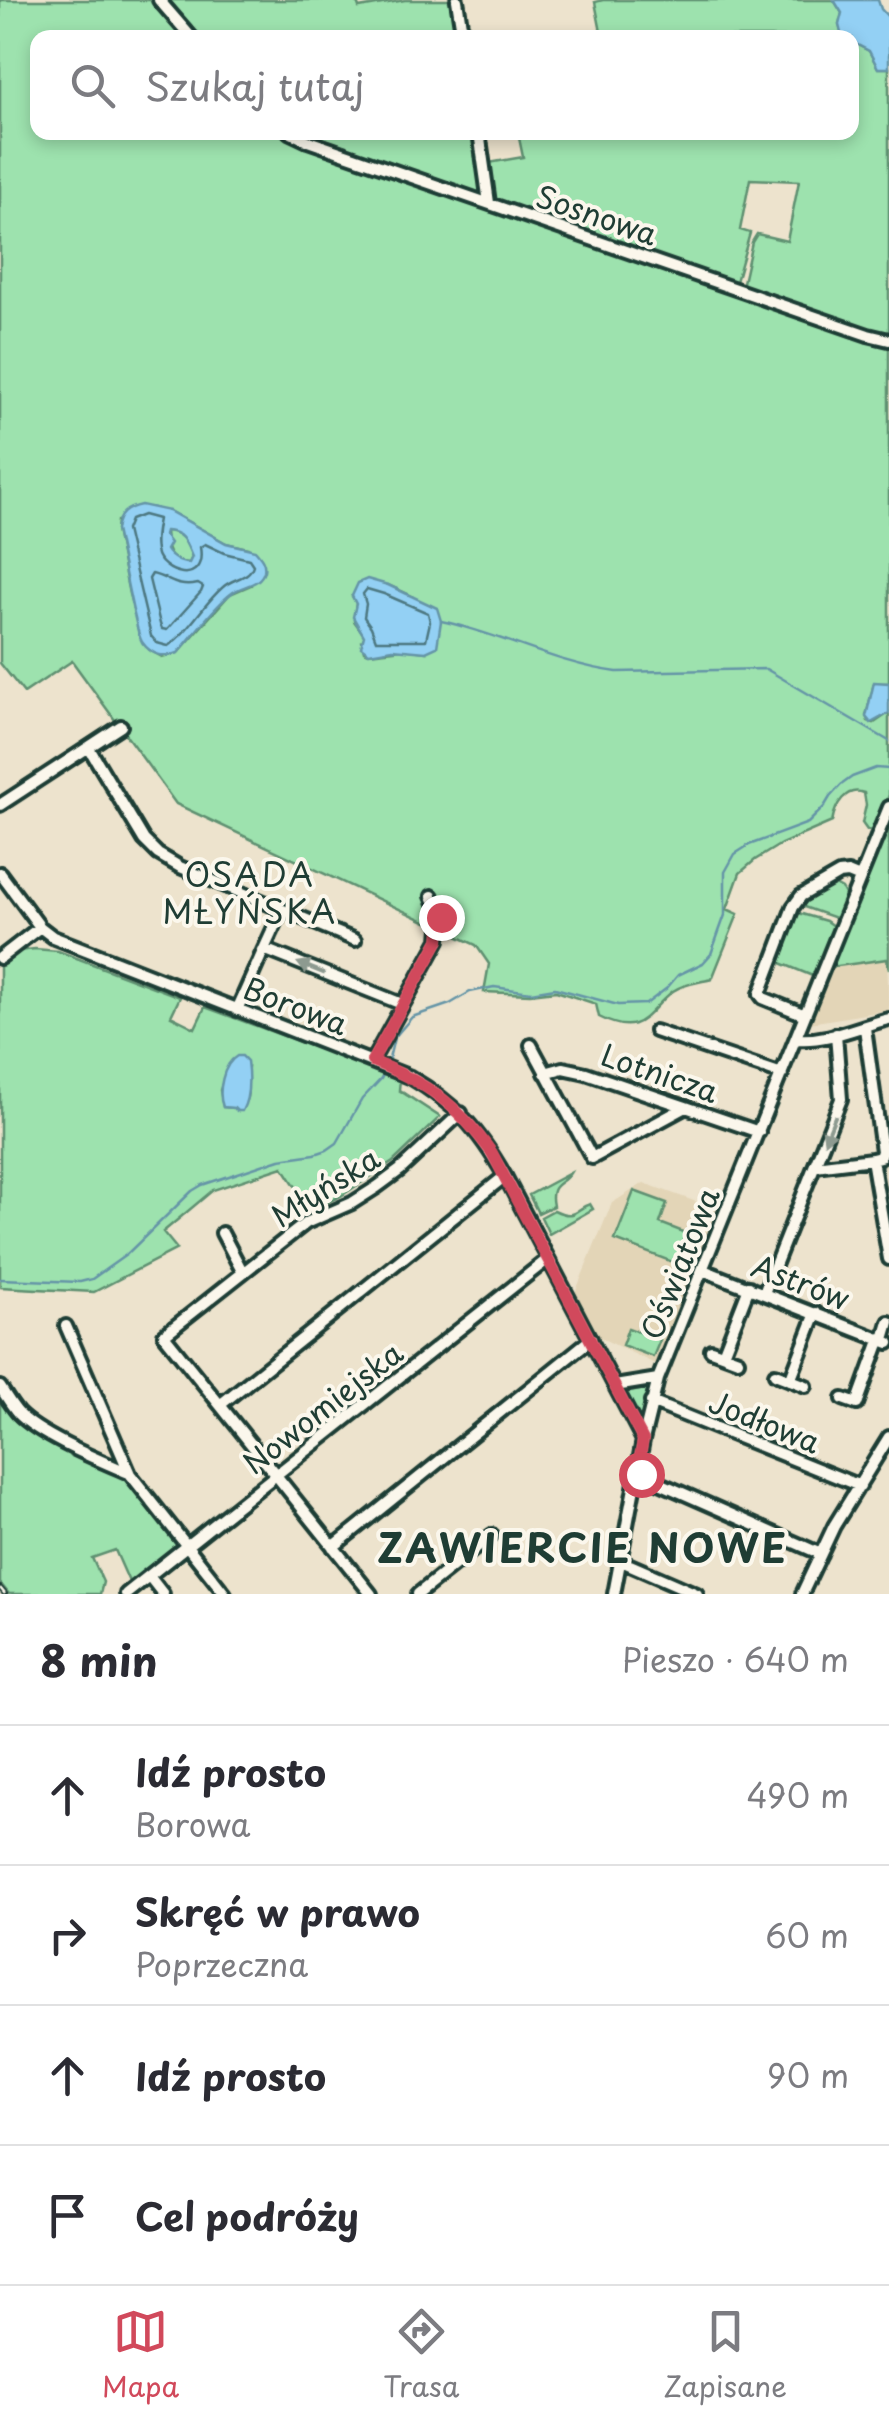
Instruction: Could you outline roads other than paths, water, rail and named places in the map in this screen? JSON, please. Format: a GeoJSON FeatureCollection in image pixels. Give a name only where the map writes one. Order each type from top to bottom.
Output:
{"type":"FeatureCollection","features":[{"type":"Feature","properties":{"kind":"street"},"geometry":{"type":"LineString","coordinates":[[158,0],[185,30]]}},
{"type":"Feature","properties":{"kind":"street"},"geometry":{"type":"LineString","coordinates":[[457,0],[462,30]]}},
{"type":"Feature","properties":{"kind":"street","name":"Sosnowa"},"geometry":{"type":"LineString","coordinates":[[306,140],[889,340]]}},
{"type":"Feature","properties":{"kind":"street"},"geometry":{"type":"LineString","coordinates":[[481,140],[489,203]]}},
{"type":"Feature","properties":{"kind":"street"},"geometry":{"type":"LineString","coordinates":[[0,805],[121,726]]}},
{"type":"Feature","properties":{"kind":"street"},"geometry":{"type":"LineString","coordinates":[[88,748],[144,840],[158,854],[180,867],[355,940]]}},
{"type":"Feature","properties":{"kind":"street","name":"Oświatowa"},"geometry":{"type":"LineString","coordinates":[[614,1594],[658,1379],[889,807]]}},
{"type":"Feature","properties":{"kind":"street","name":"Borowa"},"geometry":{"type":"LineString","coordinates":[[0,874],[48,935],[410,1077],[460,1113],[505,1176],[643,1440]]}},
{"type":"Feature","properties":{"kind":"street"},"geometry":{"type":"LineString","coordinates":[[806,1016],[761,996],[767,973],[801,896],[839,874],[860,878]]}},
{"type":"Feature","properties":{"kind":"street"},"geometry":{"type":"LineString","coordinates":[[380,1065],[402,1004],[439,940],[441,917],[432,896]]}},
{"type":"Feature","properties":{"kind":"street"},"geometry":{"type":"LineString","coordinates":[[237,1010],[282,910]]}},
{"type":"Feature","properties":{"kind":"street"},"geometry":{"type":"LineString","coordinates":[[0,958],[40,926]]}},
{"type":"Feature","properties":{"kind":"street"},"geometry":{"type":"LineString","coordinates":[[264,949],[402,1004]]}},
{"type":"Feature","properties":{"kind":"street"},"geometry":{"type":"LineString","coordinates":[[796,1040],[813,1040],[889,1023]]}},
{"type":"Feature","properties":{"kind":"street"},"geometry":{"type":"LineString","coordinates":[[815,1166],[880,1157],[865,1028]]}},
{"type":"Feature","properties":{"kind":"street"},"geometry":{"type":"LineString","coordinates":[[655,1031],[782,1074]]}},
{"type":"Feature","properties":{"kind":"street"},"geometry":{"type":"LineString","coordinates":[[764,1293],[841,1099],[836,1034]]}},
{"type":"Feature","properties":{"kind":"street"},"geometry":{"type":"LineString","coordinates":[[531,1046],[592,1158],[686,1108]]}},
{"type":"Feature","properties":{"kind":"street","name":"Lotnicza"},"geometry":{"type":"LineString","coordinates":[[545,1073],[560,1068],[586,1073],[758,1132]]}},
{"type":"Feature","properties":{"kind":"street","name":"Młyńska"},"geometry":{"type":"LineString","coordinates":[[220,1405],[164,1335],[306,1223],[377,1188],[460,1113]]}},
{"type":"Feature","properties":{"kind":"street"},"geometry":{"type":"LineString","coordinates":[[872,1159],[889,1260]]}},
{"type":"Feature","properties":{"kind":"street"},"geometry":{"type":"LineString","coordinates":[[370,1594],[220,1405],[505,1176]]}},
{"type":"Feature","properties":{"kind":"street"},"geometry":{"type":"LineString","coordinates":[[222,1233],[242,1271]]}},
{"type":"Feature","properties":{"kind":"street","name":"Nowomiejska"},"geometry":{"type":"LineString","coordinates":[[126,1594],[548,1259]]}},
{"type":"Feature","properties":{"kind":"street","name":"Astrów"},"geometry":{"type":"LineString","coordinates":[[703,1270],[885,1340]]}},
{"type":"Feature","properties":{"kind":"street"},"geometry":{"type":"LineString","coordinates":[[723,1354],[749,1288]]}},
{"type":"Feature","properties":{"kind":"street"},"geometry":{"type":"LineString","coordinates":[[790,1380],[816,1313]]}},
{"type":"Feature","properties":{"kind":"street"},"geometry":{"type":"LineString","coordinates":[[843,1399],[856,1404],[885,1340],[889,1322]]}},
{"type":"Feature","properties":{"kind":"street"},"geometry":{"type":"LineString","coordinates":[[66,1326],[130,1474],[225,1594]]}},
{"type":"Feature","properties":{"kind":"street"},"geometry":{"type":"LineString","coordinates":[[333,1546],[590,1339]]}},
{"type":"Feature","properties":{"kind":"street"},"geometry":{"type":"LineString","coordinates":[[711,1350],[738,1360]]}},
{"type":"Feature","properties":{"kind":"street"},"geometry":{"type":"LineString","coordinates":[[774,1374],[806,1386]]}},
{"type":"Feature","properties":{"kind":"street"},"geometry":{"type":"LineString","coordinates":[[614,1386],[658,1379]]}},
{"type":"Feature","properties":{"kind":"street"},"geometry":{"type":"LineString","coordinates":[[0,1387],[30,1422],[130,1474]]}},
{"type":"Feature","properties":{"kind":"street","name":"Jodłowa"},"geometry":{"type":"LineString","coordinates":[[651,1402],[860,1486]]}},
{"type":"Feature","properties":{"kind":"street"},"geometry":{"type":"LineString","coordinates":[[802,1594],[840,1516],[889,1437]]}},
{"type":"Feature","properties":{"kind":"street"},"geometry":{"type":"LineString","coordinates":[[637,1473],[821,1554]]}},
{"type":"Feature","properties":{"kind":"street"},"geometry":{"type":"LineString","coordinates":[[418,1594],[492,1535]]}},
{"type":"Feature","properties":{"kind":"street"},"geometry":{"type":"LineString","coordinates":[[621,1561],[697,1594]]}},
{"type":"Feature","properties":{"kind":"street"},"geometry":{"type":"LineString","coordinates":[[150,1576],[163,1594]]}},
{"type":"Feature","properties":{"kind":"water"},"geometry":{"type":"Polygon","coordinates":[[[834,0],[878,0],[889,18],[889,68],[878,68],[869,51],[859,46],[859,30],[840,30],[842,13],[834,0]]]}},
{"type":"Feature","properties":{"kind":"water"},"geometry":{"type":"Polygon","coordinates":[[[141,505],[169,511],[226,543],[255,550],[264,565],[259,580],[225,599],[178,653],[168,656],[158,655],[142,642],[116,530],[127,510],[141,505]],[[165,531],[170,543],[166,550],[176,560],[189,563],[192,557],[186,543],[165,531]]]}},
{"type":"Feature","properties":{"kind":"water"},"geometry":{"type":"Polygon","coordinates":[[[367,579],[437,608],[441,621],[437,647],[426,652],[393,649],[369,653],[361,647],[364,636],[353,617],[356,604],[352,596],[358,583],[367,579]]]}},
{"type":"Feature","properties":{"kind":"water"},"geometry":{"type":"Polygon","coordinates":[[[874,682],[889,683],[889,713],[871,723],[866,717],[874,682]]]}},
{"type":"Feature","properties":{"kind":"water"},"geometry":{"type":"Polygon","coordinates":[[[237,1056],[247,1061],[248,1067],[248,1093],[242,1111],[223,1107],[221,1101],[225,1072],[237,1056]]]}},
{"type":"Feature","properties":{"kind":"waterway"},"geometry":{"type":"LineString","coordinates":[[441,621],[617,672],[766,669],[889,741]]}},
{"type":"Feature","properties":{"kind":"waterway"},"geometry":{"type":"LineString","coordinates":[[388,1063],[394,1038],[412,1017],[450,1004],[470,992],[494,987],[531,992],[555,988],[618,1005],[646,1004],[678,975],[703,963],[711,954],[725,915],[725,872],[735,854],[808,823],[852,777],[876,768],[889,769]]}},
{"type":"Feature","properties":{"kind":"waterway"},"geometry":{"type":"LineString","coordinates":[[0,1279],[92,1279],[126,1255],[202,1185],[280,1159],[315,1154],[337,1143],[362,1099],[385,1071]]}},
{"type":"Feature","properties":{"kind":"railway"},"geometry":{"type":"LineString","coordinates":[[0,1588],[5,1594]]}},
{"type":"Feature","properties":{"kind":"district","name":"OSADA MŁYŃSKA"},"geometry":{"type":"Point","coordinates":[250,892]}},
{"type":"Feature","properties":{"kind":"district","name":"ZAWIERCIE NOWE"},"geometry":{"type":"Point","coordinates":[583,1546]}}]}
